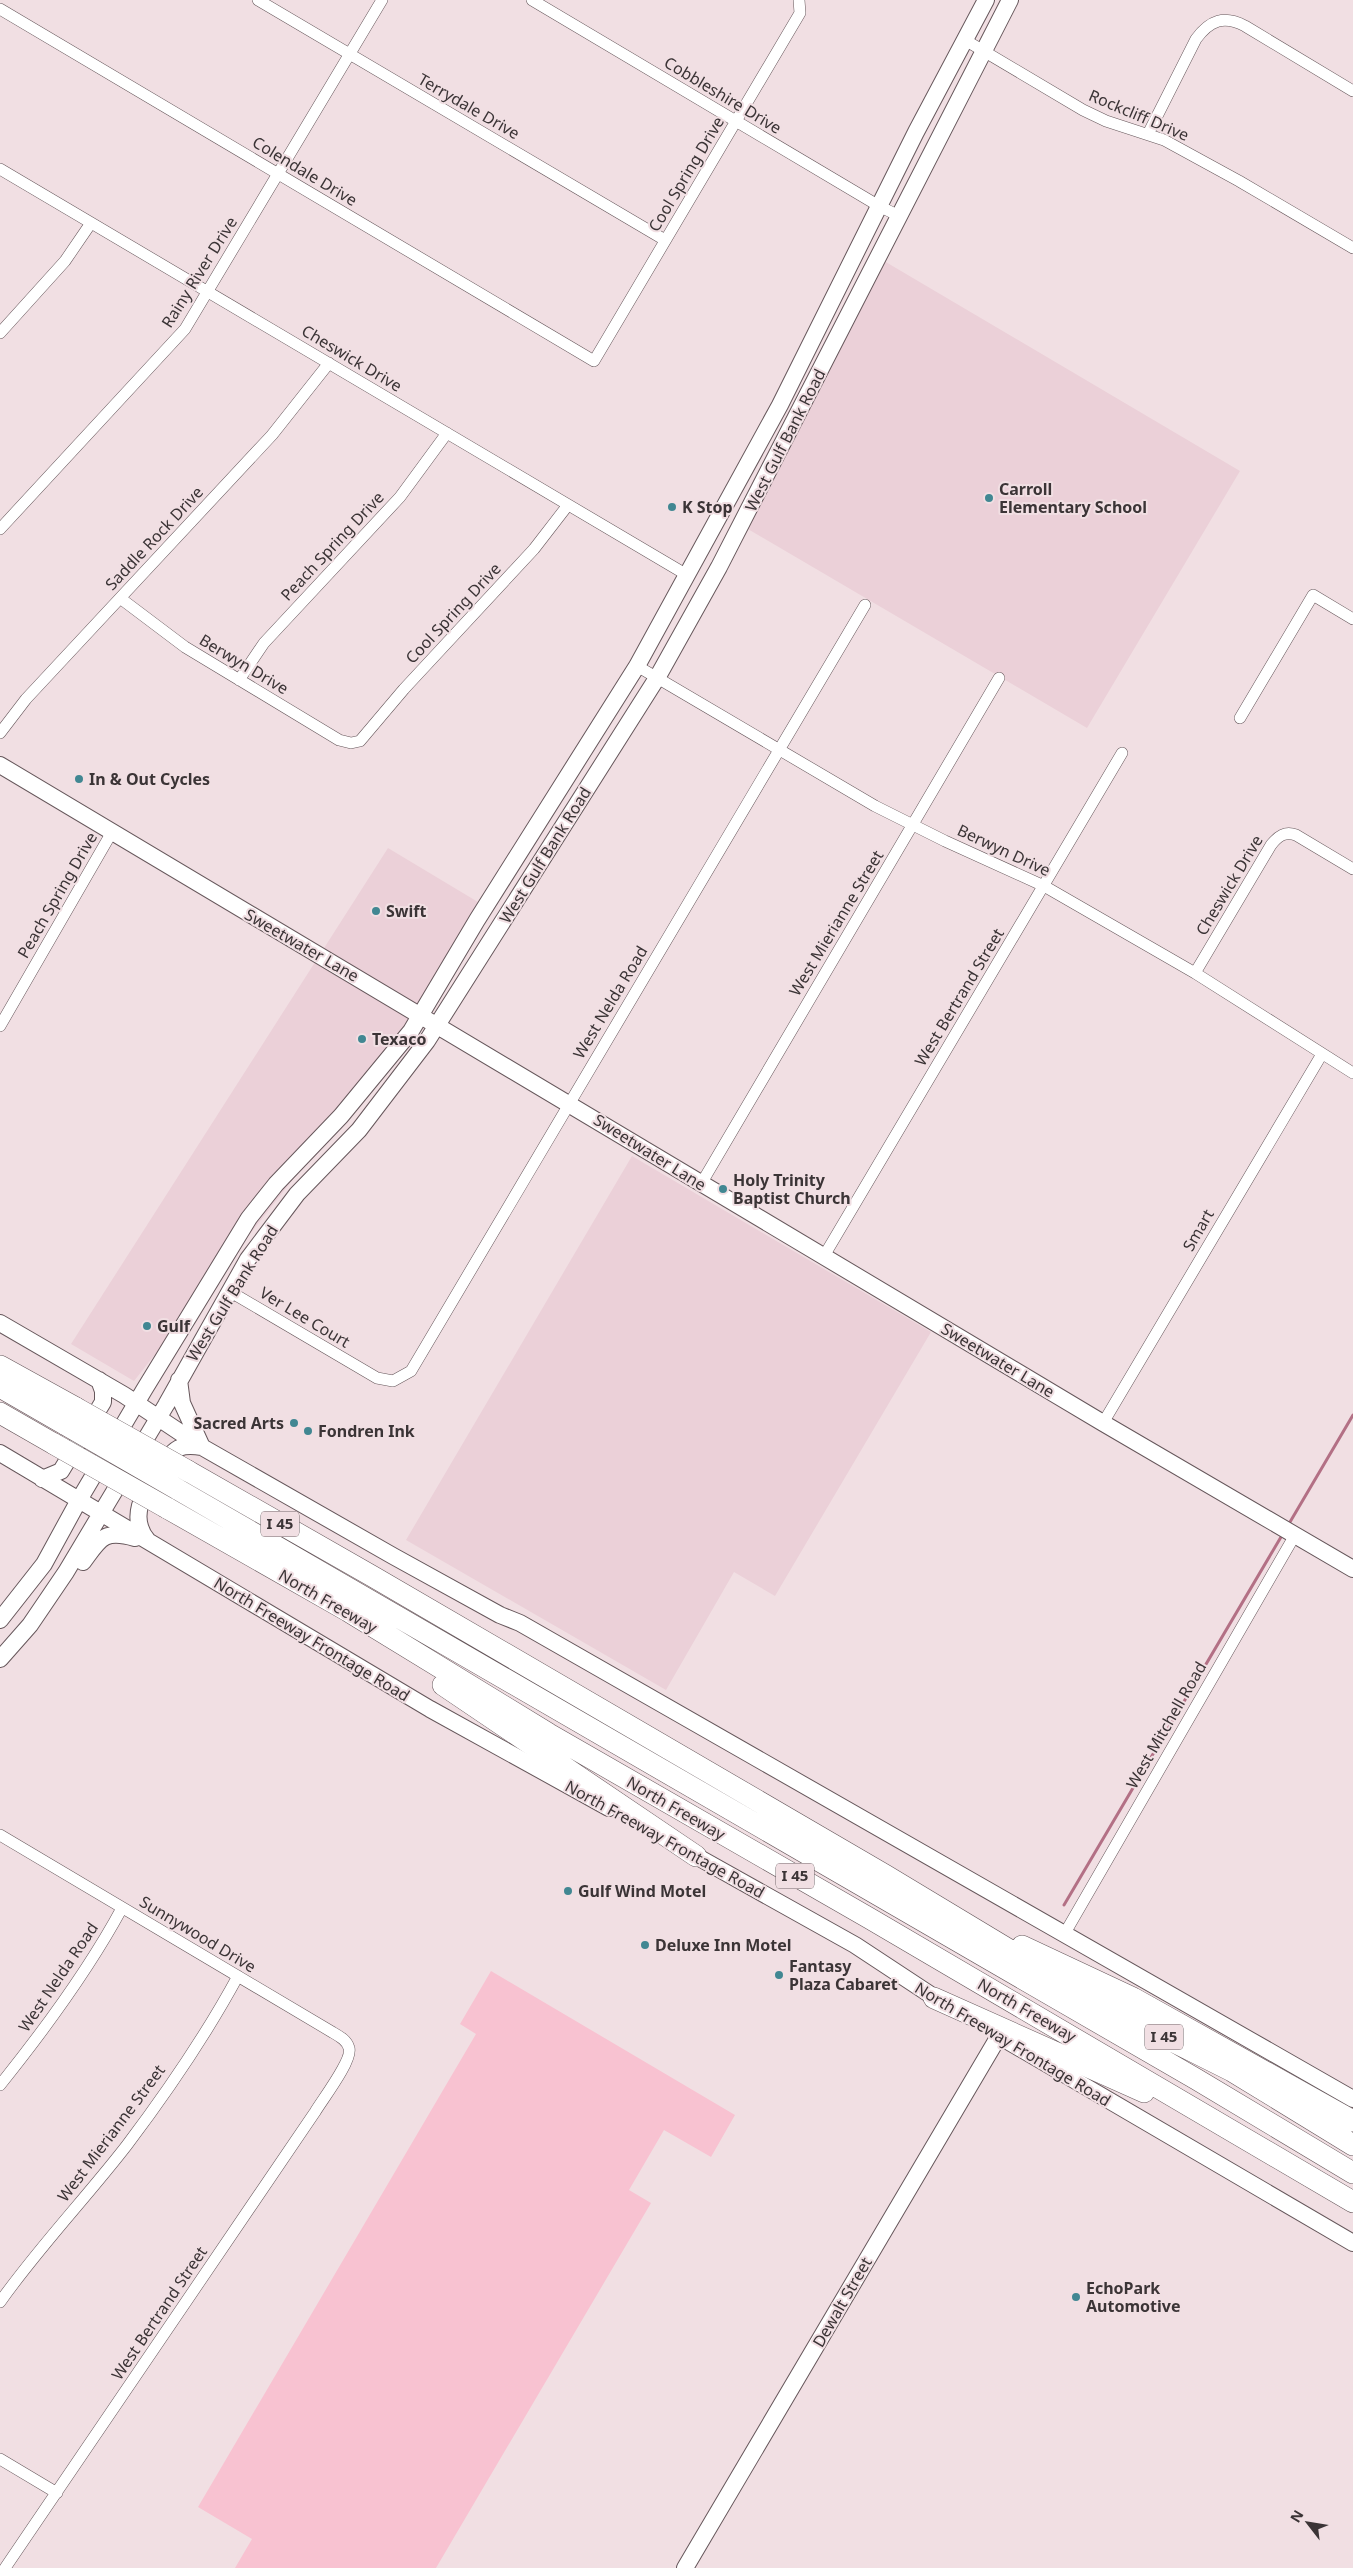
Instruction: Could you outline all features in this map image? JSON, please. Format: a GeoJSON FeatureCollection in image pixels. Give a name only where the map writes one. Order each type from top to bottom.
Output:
{"type":"FeatureCollection","features":[{"type":"Feature","properties":{"kind":"highway","name":"North Freeway"},"geometry":{"type":"LineString","coordinates":[[0,1366],[70,1416],[183,1480],[1353,2173]]}},
{"type":"Feature","properties":{"kind":"highway","name":"North Freeway"},"geometry":{"type":"LineString","coordinates":[[0,1387],[70,1416]]}},
{"type":"Feature","properties":{"kind":"highway","name":"North Freeway"},"geometry":{"type":"LineString","coordinates":[[0,1413],[348,1611],[549,1734],[1243,2136],[1353,2202]]}},
{"type":"Feature","properties":{"kind":"highway","name":"North Freeway"},"geometry":{"type":"LineString","coordinates":[[183,1480],[372,1576],[842,1850],[974,1931],[1104,2007],[1232,2072],[1353,2145]]}},
{"type":"Feature","properties":{"kind":"highway"},"geometry":{"type":"LineString","coordinates":[[348,1611],[442,1684],[696,1856]]}},
{"type":"Feature","properties":{"kind":"highway"},"geometry":{"type":"LineString","coordinates":[[974,1931],[1028,1948],[1134,1998],[1353,2121]]}},
{"type":"Feature","properties":{"kind":"highway"},"geometry":{"type":"LineString","coordinates":[[934,1998],[1243,2136]]}},
{"type":"Feature","properties":{"kind":"main road","name":"West Gulf Bank Road"},"geometry":{"type":"LineString","coordinates":[[0,1620],[44,1564],[79,1500],[250,1218],[276,1184],[362,1093],[421,1016],[487,904],[636,666],[688,575],[777,409],[879,206],[986,0]]}},
{"type":"Feature","properties":{"kind":"main road","name":"West Gulf Bank Road"},"geometry":{"type":"LineString","coordinates":[[3,1649],[41,1610],[66,1572],[158,1418],[229,1291],[272,1225],[297,1194],[359,1130],[394,1086],[437,1025],[657,678],[719,567],[1010,0]]}},
{"type":"Feature","properties":{"kind":"main road","name":"Sweetwater Lane"},"geometry":{"type":"LineString","coordinates":[[0,765],[570,1103],[701,1184],[1103,1423],[1353,1568]]}},
{"type":"Feature","properties":{"kind":"main road"},"geometry":{"type":"LineString","coordinates":[[0,1323],[137,1403],[202,1447],[393,1556],[500,1615],[520,1623],[1065,1932],[1353,2099]]}},
{"type":"Feature","properties":{"kind":"main road"},"geometry":{"type":"LineString","coordinates":[[164,1359],[181,1376],[182,1403],[202,1447]]}},
{"type":"Feature","properties":{"kind":"main road"},"geometry":{"type":"LineString","coordinates":[[42,1479],[61,1471],[104,1402],[99,1380]]}},
{"type":"Feature","properties":{"kind":"main road"},"geometry":{"type":"LineString","coordinates":[[149,1542],[141,1532],[138,1520],[139,1506],[148,1487],[170,1456],[180,1448],[202,1447]]}},
{"type":"Feature","properties":{"kind":"main road","name":"North Freeway Frontage Road"},"geometry":{"type":"LineString","coordinates":[[0,1453],[430,1709],[855,1945],[934,1998],[1353,2243]]}},
{"type":"Feature","properties":{"kind":"main road"},"geometry":{"type":"LineString","coordinates":[[66,1572],[84,1562],[96,1543],[107,1535],[121,1534],[149,1542]]}},
{"type":"Feature","properties":{"kind":"main road","name":"Dewalt Street"},"geometry":{"type":"LineString","coordinates":[[685,2568],[999,2036]]}},
{"type":"Feature","properties":{"kind":"street","name":"Terrydale Drive"},"geometry":{"type":"LineString","coordinates":[[258,0],[665,240]]}},
{"type":"Feature","properties":{"kind":"street","name":"Rainy River Drive"},"geometry":{"type":"LineString","coordinates":[[0,529],[185,329],[382,0]]}},
{"type":"Feature","properties":{"kind":"street","name":"Cobbleshire Drive"},"geometry":{"type":"LineString","coordinates":[[532,0],[879,206],[899,216]]}},
{"type":"Feature","properties":{"kind":"street","name":"Cool Spring Drive"},"geometry":{"type":"LineString","coordinates":[[594,361],[800,14],[800,1]]}},
{"type":"Feature","properties":{"kind":"street","name":"Colendale Drive"},"geometry":{"type":"LineString","coordinates":[[0,9],[594,361]]}},
{"type":"Feature","properties":{"kind":"street"},"geometry":{"type":"LineString","coordinates":[[1148,134],[1196,39],[1203,30],[1218,20],[1235,21],[1245,26],[1353,92]]}},
{"type":"Feature","properties":{"kind":"street","name":"Rockcliff Drive"},"geometry":{"type":"LineString","coordinates":[[965,40],[1095,116],[1148,134],[1239,181],[1353,248]]}},
{"type":"Feature","properties":{"kind":"street","name":"Cheswick Drive"},"geometry":{"type":"LineString","coordinates":[[0,168],[208,293],[688,575]]}},
{"type":"Feature","properties":{"kind":"street"},"geometry":{"type":"LineString","coordinates":[[0,332],[65,261],[91,222]]}},
{"type":"Feature","properties":{"kind":"street","name":"Saddle Rock Drive"},"geometry":{"type":"LineString","coordinates":[[0,733],[26,699],[272,435],[329,363]]}},
{"type":"Feature","properties":{"kind":"street","name":"Peach Spring Drive"},"geometry":{"type":"LineString","coordinates":[[239,680],[264,643],[400,497],[447,434]]}},
{"type":"Feature","properties":{"kind":"street","name":"Cool Spring Drive"},"geometry":{"type":"LineString","coordinates":[[360,742],[404,689],[534,549],[568,505]]}},
{"type":"Feature","properties":{"kind":"street"},"geometry":{"type":"LineString","coordinates":[[1240,718],[1313,595],[1353,619]]}},
{"type":"Feature","properties":{"kind":"street","name":"Berwyn Drive"},"geometry":{"type":"LineString","coordinates":[[120,598],[157,629],[239,680],[339,740],[352,743],[360,742]]}},
{"type":"Feature","properties":{"kind":"street","name":"West Nelda Road"},"geometry":{"type":"LineString","coordinates":[[364,1371],[377,1378],[393,1381],[411,1372],[418,1363],[865,605]]}},
{"type":"Feature","properties":{"kind":"street","name":"Berwyn Drive"},"geometry":{"type":"LineString","coordinates":[[636,666],[912,826],[1044,886],[1195,973],[1353,1073]]}},
{"type":"Feature","properties":{"kind":"street","name":"West Mierianne Street"},"geometry":{"type":"LineString","coordinates":[[701,1184],[999,678]]}},
{"type":"Feature","properties":{"kind":"street","name":"West Bertrand Street"},"geometry":{"type":"LineString","coordinates":[[824,1256],[1122,753]]}},
{"type":"Feature","properties":{"kind":"street","name":"Peach Spring Drive"},"geometry":{"type":"LineString","coordinates":[[0,1026],[112,832]]}},
{"type":"Feature","properties":{"kind":"street","name":"Cheswick Drive"},"geometry":{"type":"LineString","coordinates":[[1195,973],[1271,845],[1280,836],[1288,833],[1296,835],[1353,869]]}},
{"type":"Feature","properties":{"kind":"street","name":"Smart"},"geometry":{"type":"LineString","coordinates":[[1103,1423],[1322,1054]]}},
{"type":"Feature","properties":{"kind":"street","name":"Ver Lee Court"},"geometry":{"type":"LineString","coordinates":[[229,1291],[364,1371]]}},
{"type":"Feature","properties":{"kind":"street","name":"West Mitchell Road"},"geometry":{"type":"LineString","coordinates":[[1065,1932],[1296,1535]]}},
{"type":"Feature","properties":{"kind":"street","name":"Sunnywood Drive"},"geometry":{"type":"LineString","coordinates":[[0,1835],[343,2039],[349,2048],[349,2059],[338,2076]]}},
{"type":"Feature","properties":{"kind":"street","name":"West Nelda Road"},"geometry":{"type":"LineString","coordinates":[[0,2085],[43,2031],[108,1934],[122,1908]]}},
{"type":"Feature","properties":{"kind":"street","name":"West Mierianne Street"},"geometry":{"type":"LineString","coordinates":[[0,2302],[21,2273],[127,2145],[179,2070],[238,1976]]}},
{"type":"Feature","properties":{"kind":"street","name":"West Bertrand Street"},"geometry":{"type":"LineString","coordinates":[[6,2568],[338,2076]]}},
{"type":"Feature","properties":{"kind":"street"},"geometry":{"type":"LineString","coordinates":[[0,2459],[57,2493]]}},
{"type":"Feature","properties":{"kind":"shaded area","name":"Carroll Elementary School"},"geometry":{"type":"Polygon","coordinates":[[[879,258],[1240,471],[1087,728],[741,525],[879,258]]]}},
{"type":"Feature","properties":{"kind":"shaded area"},"geometry":{"type":"Polygon","coordinates":[[[388,848],[483,905],[399,1045],[134,1381],[71,1344],[388,848]]]}},
{"type":"Feature","properties":{"kind":"shaded area"},"geometry":{"type":"Polygon","coordinates":[[[632,1156],[931,1332],[775,1596],[734,1572],[666,1690],[406,1540],[632,1156]]]}},
{"type":"Feature","properties":{"kind":"shaded area"},"geometry":{"type":"Polygon","coordinates":[[[491,1971],[735,2115],[711,2157],[664,2130],[629,2190],[651,2203],[436,2568],[235,2568],[252,2539],[198,2507],[476,2034],[460,2024],[491,1971]]]}},
{"type":"Feature","properties":{"kind":"waterway"},"geometry":{"type":"LineString","coordinates":[[1290,1522],[1353,1415]]}},
{"type":"Feature","properties":{"kind":"waterway"},"geometry":{"type":"LineString","coordinates":[[1064,1905],[1281,1537]]}},
{"type":"Feature","properties":{"kind":"place","name":"Carroll Elementary School"},"geometry":{"type":"Point","coordinates":[989,498]}},
{"type":"Feature","properties":{"kind":"place","name":"K Stop"},"geometry":{"type":"Point","coordinates":[672,507]}},
{"type":"Feature","properties":{"kind":"place","name":"In & Out Cycles"},"geometry":{"type":"Point","coordinates":[79,779]}},
{"type":"Feature","properties":{"kind":"place","name":"Swift"},"geometry":{"type":"Point","coordinates":[376,911]}},
{"type":"Feature","properties":{"kind":"place","name":"Texaco"},"geometry":{"type":"Point","coordinates":[362,1039]}},
{"type":"Feature","properties":{"kind":"place","name":"Holy Trinity Baptist Church"},"geometry":{"type":"Point","coordinates":[723,1189]}},
{"type":"Feature","properties":{"kind":"place","name":"Gulf"},"geometry":{"type":"Point","coordinates":[147,1326]}},
{"type":"Feature","properties":{"kind":"place","name":"Sacred Arts"},"geometry":{"type":"Point","coordinates":[294,1423]}},
{"type":"Feature","properties":{"kind":"place","name":"Fondren Ink"},"geometry":{"type":"Point","coordinates":[308,1431]}},
{"type":"Feature","properties":{"kind":"place","name":"Gulf Wind Motel"},"geometry":{"type":"Point","coordinates":[568,1891]}},
{"type":"Feature","properties":{"kind":"place","name":"Deluxe Inn Motel"},"geometry":{"type":"Point","coordinates":[645,1945]}},
{"type":"Feature","properties":{"kind":"place","name":"Fantasy Plaza Cabaret"},"geometry":{"type":"Point","coordinates":[779,1975]}},
{"type":"Feature","properties":{"kind":"place","name":"EchoPark Automotive"},"geometry":{"type":"Point","coordinates":[1076,2297]}}]}
